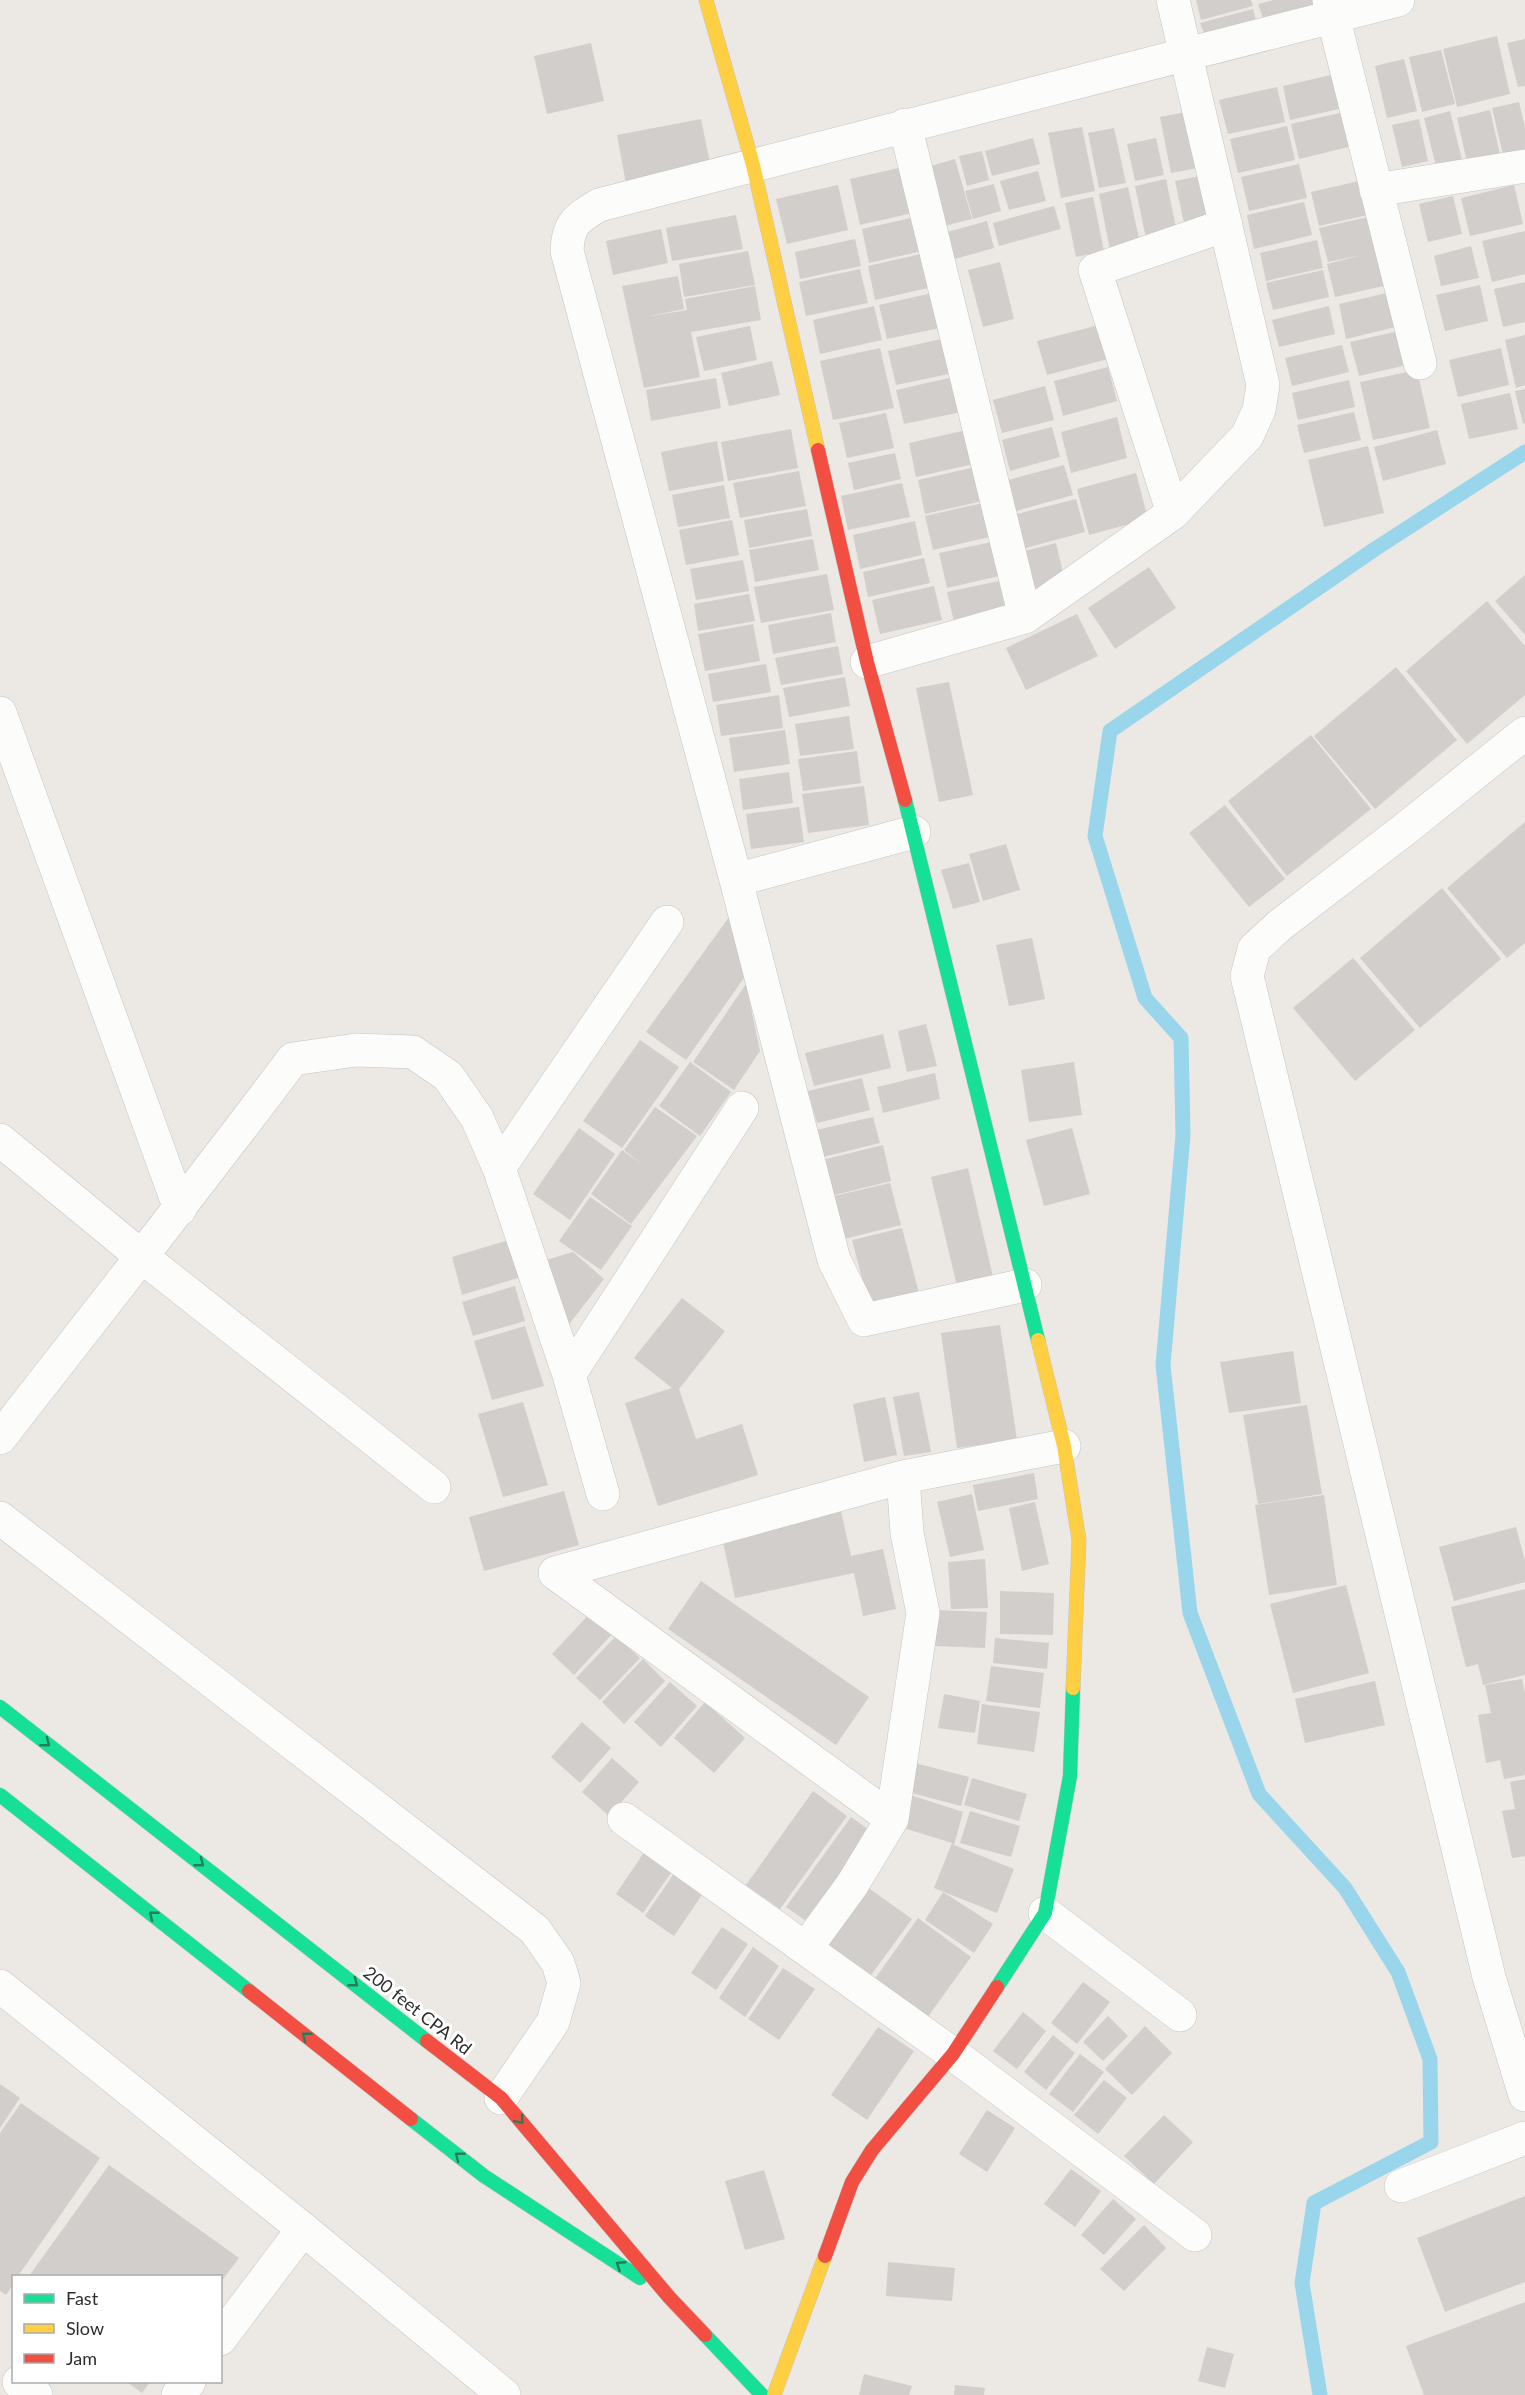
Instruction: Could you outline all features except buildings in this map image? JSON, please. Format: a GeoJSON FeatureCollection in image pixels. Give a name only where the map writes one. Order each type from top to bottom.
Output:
{"type":"FeatureCollection","features":[{"type":"Feature","properties":{"kind":"street"},"geometry":{"type":"LineString","coordinates":[[706,0],[753,165],[867,662],[914,832],[1064,1446],[1078,1540],[1070,1776],[1045,1913],[953,2054],[872,2150],[852,2182],[774,2395]]}},
{"type":"Feature","properties":{"kind":"street"},"geometry":{"type":"LineString","coordinates":[[867,662],[1025,617],[1173,513],[1247,436],[1259,410],[1263,385],[1173,0]]}},
{"type":"Feature","properties":{"kind":"street"},"geometry":{"type":"LineString","coordinates":[[1025,1285],[864,1320],[834,1260],[736,880],[567,251],[568,233],[578,218],[599,206],[904,125],[1185,54],[1331,8],[1398,0]]}},
{"type":"Feature","properties":{"kind":"street"},"geometry":{"type":"LineString","coordinates":[[1331,8],[1420,363]]}},
{"type":"Feature","properties":{"kind":"street"},"geometry":{"type":"LineString","coordinates":[[904,125],[1025,617]]}},
{"type":"Feature","properties":{"kind":"street"},"geometry":{"type":"LineString","coordinates":[[1376,190],[1525,166]]}},
{"type":"Feature","properties":{"kind":"street"},"geometry":{"type":"LineString","coordinates":[[1173,513],[1095,270],[1226,225]]}},
{"type":"Feature","properties":{"kind":"street"},"geometry":{"type":"LineString","coordinates":[[0,713],[180,1209]]}},
{"type":"Feature","properties":{"kind":"street"},"geometry":{"type":"LineString","coordinates":[[1525,733],[1280,925],[1254,950],[1247,976],[1489,1977],[1525,2095]]}},
{"type":"Feature","properties":{"kind":"street"},"geometry":{"type":"LineString","coordinates":[[736,880],[914,832]]}},
{"type":"Feature","properties":{"kind":"street"},"geometry":{"type":"LineString","coordinates":[[499,1168],[667,922]]}},
{"type":"Feature","properties":{"kind":"street"},"geometry":{"type":"LineString","coordinates":[[0,1438],[180,1209],[293,1059],[356,1050],[413,1052],[448,1076],[477,1118],[499,1168],[569,1375],[603,1494]]}},
{"type":"Feature","properties":{"kind":"street"},"geometry":{"type":"LineString","coordinates":[[569,1375],[742,1107]]}},
{"type":"Feature","properties":{"kind":"street"},"geometry":{"type":"LineString","coordinates":[[0,1140],[141,1256],[434,1487]]}},
{"type":"Feature","properties":{"kind":"street"},"geometry":{"type":"LineString","coordinates":[[892,1820],[555,1573],[903,1477],[1064,1446]]}},
{"type":"Feature","properties":{"kind":"street"},"geometry":{"type":"LineString","coordinates":[[806,1948],[852,1885],[892,1820],[923,1613],[907,1533],[903,1477]]}},
{"type":"Feature","properties":{"kind":"street"},"geometry":{"type":"LineString","coordinates":[[0,1518],[535,1930],[558,1964],[564,1983],[553,2022],[501,2098]]}},
{"type":"Feature","properties":{"kind":"street","name":"200 feet CPA Rd"},"geometry":{"type":"LineString","coordinates":[[0,1707],[501,2098],[669,2297],[762,2395]]}},
{"type":"Feature","properties":{"kind":"street"},"geometry":{"type":"LineString","coordinates":[[0,1794],[484,2176],[669,2297]]}},
{"type":"Feature","properties":{"kind":"street"},"geometry":{"type":"LineString","coordinates":[[624,1819],[953,2054],[1195,2235]]}},
{"type":"Feature","properties":{"kind":"street"},"geometry":{"type":"LineString","coordinates":[[1045,1913],[1180,2015]]}},
{"type":"Feature","properties":{"kind":"street"},"geometry":{"type":"LineString","coordinates":[[0,1986],[303,2229],[504,2395]]}},
{"type":"Feature","properties":{"kind":"street"},"geometry":{"type":"LineString","coordinates":[[1401,2186],[1525,2138]]}},
{"type":"Feature","properties":{"kind":"street"},"geometry":{"type":"LineString","coordinates":[[222,2336],[303,2229]]}},
{"type":"Feature","properties":{"kind":"street"},"geometry":{"type":"LineString","coordinates":[[0,2367],[12,2376]]}},
{"type":"Feature","properties":{"kind":"street"},"geometry":{"type":"LineString","coordinates":[[19,2383],[36,2395]]}},
{"type":"Feature","properties":{"kind":"street"},"geometry":{"type":"LineString","coordinates":[[178,2395],[188,2383]]}},
{"type":"Feature","properties":{"kind":"waterway"},"geometry":{"type":"LineString","coordinates":[[1320,2395],[1302,2283],[1314,2203],[1431,2142],[1430,2059],[1398,1972],[1345,1888],[1259,1794],[1190,1613],[1163,1365],[1183,1135],[1181,1038],[1145,998],[1095,836],[1110,731],[1375,549],[1525,452]]}},
{"type":"Feature","properties":{"kind":"traffic: fast"},"geometry":{"type":"LineString","coordinates":[[905,800],[1038,1340]]}},
{"type":"Feature","properties":{"kind":"traffic: fast"},"geometry":{"type":"LineString","coordinates":[[997,1987],[1045,1913],[1070,1776],[1073,1688]]}},
{"type":"Feature","properties":{"kind":"traffic: fast"},"geometry":{"type":"LineString","coordinates":[[0,1707],[427,2041]]}},
{"type":"Feature","properties":{"kind":"traffic: fast"},"geometry":{"type":"LineString","coordinates":[[0,1795],[249,1991]]}},
{"type":"Feature","properties":{"kind":"traffic: fast"},"geometry":{"type":"LineString","coordinates":[[411,2119],[484,2176],[640,2278]]}},
{"type":"Feature","properties":{"kind":"traffic: fast"},"geometry":{"type":"LineString","coordinates":[[705,2335],[762,2395]]}},
{"type":"Feature","properties":{"kind":"traffic: slow"},"geometry":{"type":"LineString","coordinates":[[706,0],[753,165],[818,450]]}},
{"type":"Feature","properties":{"kind":"traffic: slow"},"geometry":{"type":"LineString","coordinates":[[1038,1340],[1064,1446],[1079,1540],[1073,1688]]}},
{"type":"Feature","properties":{"kind":"traffic: slow"},"geometry":{"type":"LineString","coordinates":[[774,2395],[825,2256]]}},
{"type":"Feature","properties":{"kind":"traffic: jam"},"geometry":{"type":"LineString","coordinates":[[818,450],[867,662],[905,800]]}},
{"type":"Feature","properties":{"kind":"traffic: jam"},"geometry":{"type":"LineString","coordinates":[[825,2256],[852,2182],[872,2150],[953,2054],[997,1987]]}},
{"type":"Feature","properties":{"kind":"traffic: jam"},"geometry":{"type":"LineString","coordinates":[[249,1991],[411,2119]]}},
{"type":"Feature","properties":{"kind":"traffic: jam"},"geometry":{"type":"LineString","coordinates":[[427,2041],[501,2098],[669,2297],[705,2335]]}}]}
